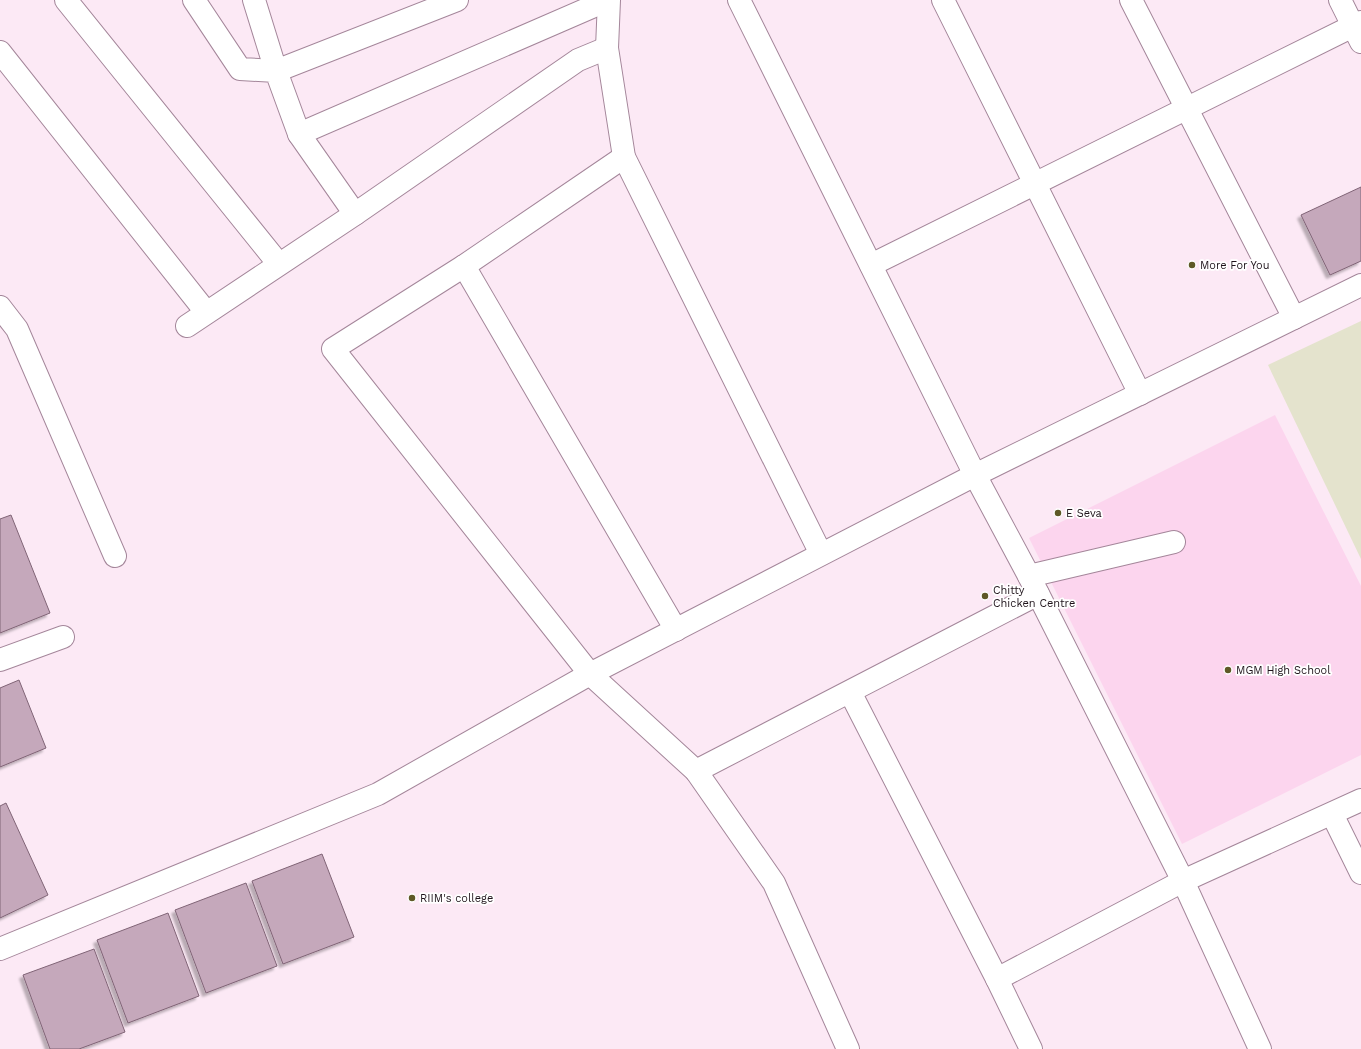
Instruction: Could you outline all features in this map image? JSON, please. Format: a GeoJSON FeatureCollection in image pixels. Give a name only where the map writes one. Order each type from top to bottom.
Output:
{"type":"FeatureCollection","features":[{"type":"Feature","properties":{"kind":"street"},"geometry":{"type":"LineString","coordinates":[[66,0],[278,263]]}},
{"type":"Feature","properties":{"kind":"street"},"geometry":{"type":"LineString","coordinates":[[194,0],[240,69],[276,71],[457,0]]}},
{"type":"Feature","properties":{"kind":"street"},"geometry":{"type":"LineString","coordinates":[[254,0],[276,71],[299,134],[355,214]]}},
{"type":"Feature","properties":{"kind":"street"},"geometry":{"type":"LineString","coordinates":[[299,134],[609,0],[607,48],[624,157],[821,554]]}},
{"type":"Feature","properties":{"kind":"street"},"geometry":{"type":"LineString","coordinates":[[739,0],[975,475],[1033,585],[1183,881],[1260,1049]]}},
{"type":"Feature","properties":{"kind":"street"},"geometry":{"type":"LineString","coordinates":[[943,0],[1140,394]]}},
{"type":"Feature","properties":{"kind":"street"},"geometry":{"type":"LineString","coordinates":[[1131,0],[1294,318]]}},
{"type":"Feature","properties":{"kind":"street"},"geometry":{"type":"LineString","coordinates":[[871,265],[1187,108],[1358,30],[1340,0]]}},
{"type":"Feature","properties":{"kind":"street"},"geometry":{"type":"LineString","coordinates":[[187,326],[278,263],[355,214],[578,60],[607,48]]}},
{"type":"Feature","properties":{"kind":"street"},"geometry":{"type":"LineString","coordinates":[[0,52],[206,312]]}},
{"type":"Feature","properties":{"kind":"street"},"geometry":{"type":"LineString","coordinates":[[624,157],[464,266],[333,349],[590,674],[696,771],[774,882],[848,1049]]}},
{"type":"Feature","properties":{"kind":"street"},"geometry":{"type":"LineString","coordinates":[[464,266],[676,630]]}},
{"type":"Feature","properties":{"kind":"street"},"geometry":{"type":"LineString","coordinates":[[0,949],[378,794],[590,674],[821,554],[975,475],[1361,285]]}},
{"type":"Feature","properties":{"kind":"street"},"geometry":{"type":"LineString","coordinates":[[0,307],[17,329],[115,556]]}},
{"type":"Feature","properties":{"kind":"street"},"geometry":{"type":"LineString","coordinates":[[696,771],[850,692],[1033,585],[1174,542]]}},
{"type":"Feature","properties":{"kind":"street"},"geometry":{"type":"LineString","coordinates":[[0,660],[63,637]]}},
{"type":"Feature","properties":{"kind":"street"},"geometry":{"type":"LineString","coordinates":[[850,692],[998,979],[1032,1049]]}},
{"type":"Feature","properties":{"kind":"street"},"geometry":{"type":"LineString","coordinates":[[998,979],[1183,881],[1361,800]]}},
{"type":"Feature","properties":{"kind":"street"},"geometry":{"type":"LineString","coordinates":[[1332,814],[1361,872]]}},
{"type":"Feature","properties":{"kind":"shaded area","name":"MGM High School"},"geometry":{"type":"Polygon","coordinates":[[[1275,415],[1361,586],[1361,755],[1182,844],[1029,538],[1275,415]]]}},
{"type":"Feature","properties":{"kind":"green space"},"geometry":{"type":"Polygon","coordinates":[[[1361,321],[1361,559],[1268,365],[1361,321]]]}},
{"type":"Feature","properties":{"kind":"building"},"geometry":{"type":"Polygon","coordinates":[[[1361,187],[1361,261],[1330,275],[1301,215],[1361,187]]]}},
{"type":"Feature","properties":{"kind":"building"},"geometry":{"type":"Polygon","coordinates":[[[11,515],[50,613],[0,633],[0,519],[11,515]]]}},
{"type":"Feature","properties":{"kind":"building"},"geometry":{"type":"Polygon","coordinates":[[[19,680],[46,748],[0,767],[0,688],[19,680]]]}},
{"type":"Feature","properties":{"kind":"building"},"geometry":{"type":"Polygon","coordinates":[[[6,803],[48,895],[0,918],[0,806],[6,803]]]}},
{"type":"Feature","properties":{"kind":"building"},"geometry":{"type":"Polygon","coordinates":[[[322,854],[354,937],[283,964],[252,881],[322,854]]]}},
{"type":"Feature","properties":{"kind":"building"},"geometry":{"type":"Polygon","coordinates":[[[246,883],[277,966],[206,993],[175,910],[246,883]]]}},
{"type":"Feature","properties":{"kind":"building"},"geometry":{"type":"Polygon","coordinates":[[[168,913],[199,996],[128,1023],[97,940],[168,913]]]}},
{"type":"Feature","properties":{"kind":"building"},"geometry":{"type":"Polygon","coordinates":[[[94,949],[125,1032],[79,1049],[50,1049],[23,975],[94,949]]]}},
{"type":"Feature","properties":{"kind":"place","name":"More For You"},"geometry":{"type":"Point","coordinates":[1192,265]}},
{"type":"Feature","properties":{"kind":"place","name":"E Seva"},"geometry":{"type":"Point","coordinates":[1058,513]}},
{"type":"Feature","properties":{"kind":"place","name":"Chitty Chicken Centre"},"geometry":{"type":"Point","coordinates":[985,596]}},
{"type":"Feature","properties":{"kind":"place","name":"MGM High School"},"geometry":{"type":"Point","coordinates":[1228,670]}},
{"type":"Feature","properties":{"kind":"place","name":"RIIM's college"},"geometry":{"type":"Point","coordinates":[412,898]}}]}
